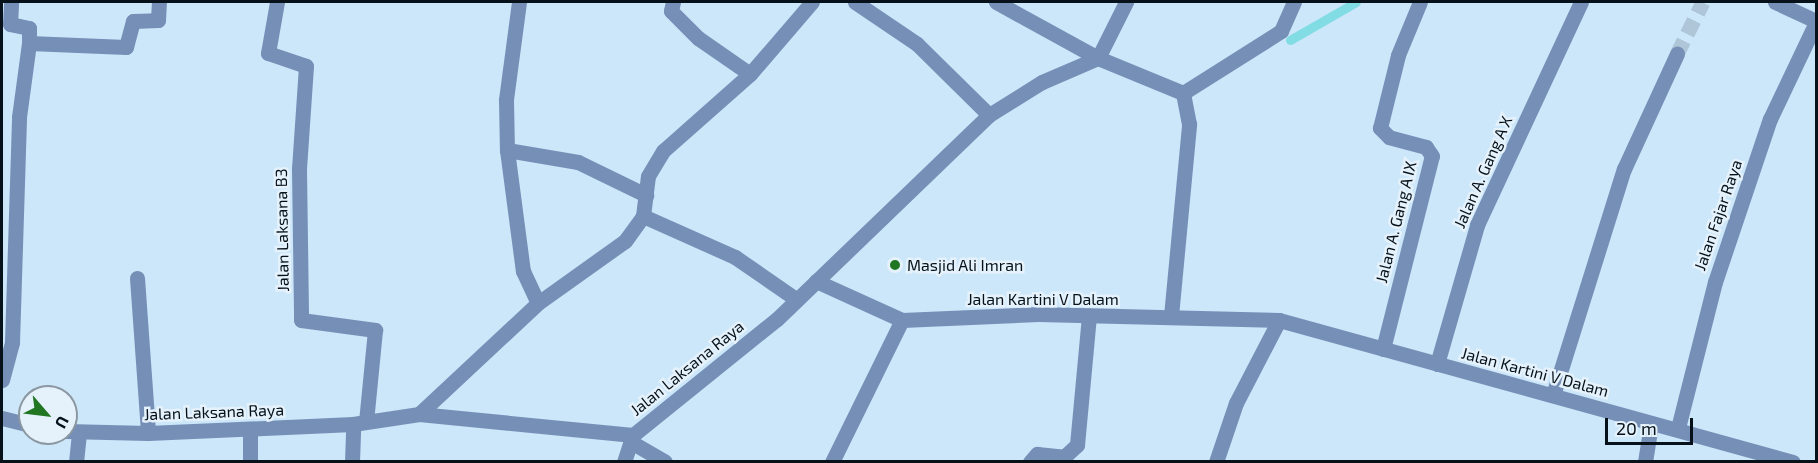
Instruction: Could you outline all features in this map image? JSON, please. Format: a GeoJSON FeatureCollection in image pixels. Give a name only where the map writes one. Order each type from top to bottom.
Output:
{"type":"FeatureCollection","features":[{"type":"Feature","properties":{"kind":"street"},"geometry":{"type":"LineString","coordinates":[[2,380],[12,342],[19,117],[29,43],[29,28],[10,24],[11,2]]}},
{"type":"Feature","properties":{"kind":"street"},"geometry":{"type":"LineString","coordinates":[[29,43],[126,47],[133,21],[158,20],[159,2]]}},
{"type":"Feature","properties":{"kind":"street","name":"Jalan Laksana B3"},"geometry":{"type":"LineString","coordinates":[[277,2],[268,53],[306,66],[299,169],[301,320],[375,330],[359,423]]}},
{"type":"Feature","properties":{"kind":"street"},"geometry":{"type":"LineString","coordinates":[[519,2],[506,100],[507,150],[523,270],[538,303]]}},
{"type":"Feature","properties":{"kind":"street"},"geometry":{"type":"LineString","coordinates":[[673,2],[672,12],[698,38],[750,74]]}},
{"type":"Feature","properties":{"kind":"street"},"geometry":{"type":"LineString","coordinates":[[420,414],[538,303],[625,241],[643,216],[655,161],[676,135],[750,74],[812,2]]}},
{"type":"Feature","properties":{"kind":"street"},"geometry":{"type":"LineString","coordinates":[[855,2],[917,44],[990,115]]}},
{"type":"Feature","properties":{"kind":"street"},"geometry":{"type":"LineString","coordinates":[[996,2],[1098,58],[1183,93]]}},
{"type":"Feature","properties":{"kind":"street"},"geometry":{"type":"LineString","coordinates":[[1098,58],[1126,2]]}},
{"type":"Feature","properties":{"kind":"street"},"geometry":{"type":"LineString","coordinates":[[1183,93],[1281,31],[1294,2]]}},
{"type":"Feature","properties":{"kind":"street","name":"Jalan A. Gang A IX"},"geometry":{"type":"LineString","coordinates":[[1383,349],[1432,156],[1426,147],[1389,137],[1380,128],[1398,55],[1420,2]]}},
{"type":"Feature","properties":{"kind":"street","name":"Jalan A. Gang A X"},"geometry":{"type":"LineString","coordinates":[[1437,364],[1477,225],[1581,2]]}},
{"type":"Feature","properties":{"kind":"street"},"geometry":{"type":"LineString","coordinates":[[1778,2],[1816,22]]}},
{"type":"Feature","properties":{"kind":"street","name":"Jalan Fajar Raya"},"geometry":{"type":"LineString","coordinates":[[1678,428],[1715,282],[1770,119],[1816,22]]}},
{"type":"Feature","properties":{"kind":"street"},"geometry":{"type":"LineString","coordinates":[[1553,395],[1624,169],[1677,54]]}},
{"type":"Feature","properties":{"kind":"street","name":"Jalan Laksana Raya"},"geometry":{"type":"LineString","coordinates":[[78,432],[148,433],[250,429],[359,423],[420,414],[632,439],[797,300],[990,115],[1042,82],[1098,58]]}},
{"type":"Feature","properties":{"kind":"street"},"geometry":{"type":"LineString","coordinates":[[1171,316],[1189,124],[1183,93]]}},
{"type":"Feature","properties":{"kind":"street"},"geometry":{"type":"LineString","coordinates":[[507,150],[578,162],[646,195]]}},
{"type":"Feature","properties":{"kind":"street"},"geometry":{"type":"LineString","coordinates":[[643,216],[735,257],[797,300]]}},
{"type":"Feature","properties":{"kind":"street"},"geometry":{"type":"LineString","coordinates":[[137,278],[148,433]]}},
{"type":"Feature","properties":{"kind":"street","name":"Jalan Kartini V Dalam"},"geometry":{"type":"LineString","coordinates":[[816,281],[902,320],[1171,316],[1278,320],[1651,423],[1678,428],[1793,462]]}},
{"type":"Feature","properties":{"kind":"street"},"geometry":{"type":"LineString","coordinates":[[1030,462],[1037,454],[1064,457],[1077,445],[1089,316]]}},
{"type":"Feature","properties":{"kind":"street"},"geometry":{"type":"LineString","coordinates":[[832,462],[902,320]]}},
{"type":"Feature","properties":{"kind":"street"},"geometry":{"type":"LineString","coordinates":[[1216,462],[1236,404],[1278,320]]}},
{"type":"Feature","properties":{"kind":"street"},"geometry":{"type":"LineString","coordinates":[[2,418],[18,422]]}},
{"type":"Feature","properties":{"kind":"street"},"geometry":{"type":"LineString","coordinates":[[352,462],[359,423]]}},
{"type":"Feature","properties":{"kind":"street"},"geometry":{"type":"LineString","coordinates":[[1645,462],[1651,423]]}},
{"type":"Feature","properties":{"kind":"street"},"geometry":{"type":"LineString","coordinates":[[250,429],[250,462]]}},
{"type":"Feature","properties":{"kind":"street"},"geometry":{"type":"LineString","coordinates":[[624,462],[632,439],[665,462]]}},
{"type":"Feature","properties":{"kind":"street"},"geometry":{"type":"LineString","coordinates":[[74,445],[76,462]]}},
{"type":"Feature","properties":{"kind":"waterway"},"geometry":{"type":"LineString","coordinates":[[1290,40],[1356,2]]}},
{"type":"Feature","properties":{"kind":"tunnel"},"geometry":{"type":"LineString","coordinates":[[1677,54],[1703,2]]}},
{"type":"Feature","properties":{"kind":"place","name":"Masjid Ali Imran"},"geometry":{"type":"Point","coordinates":[895,265]}}]}
